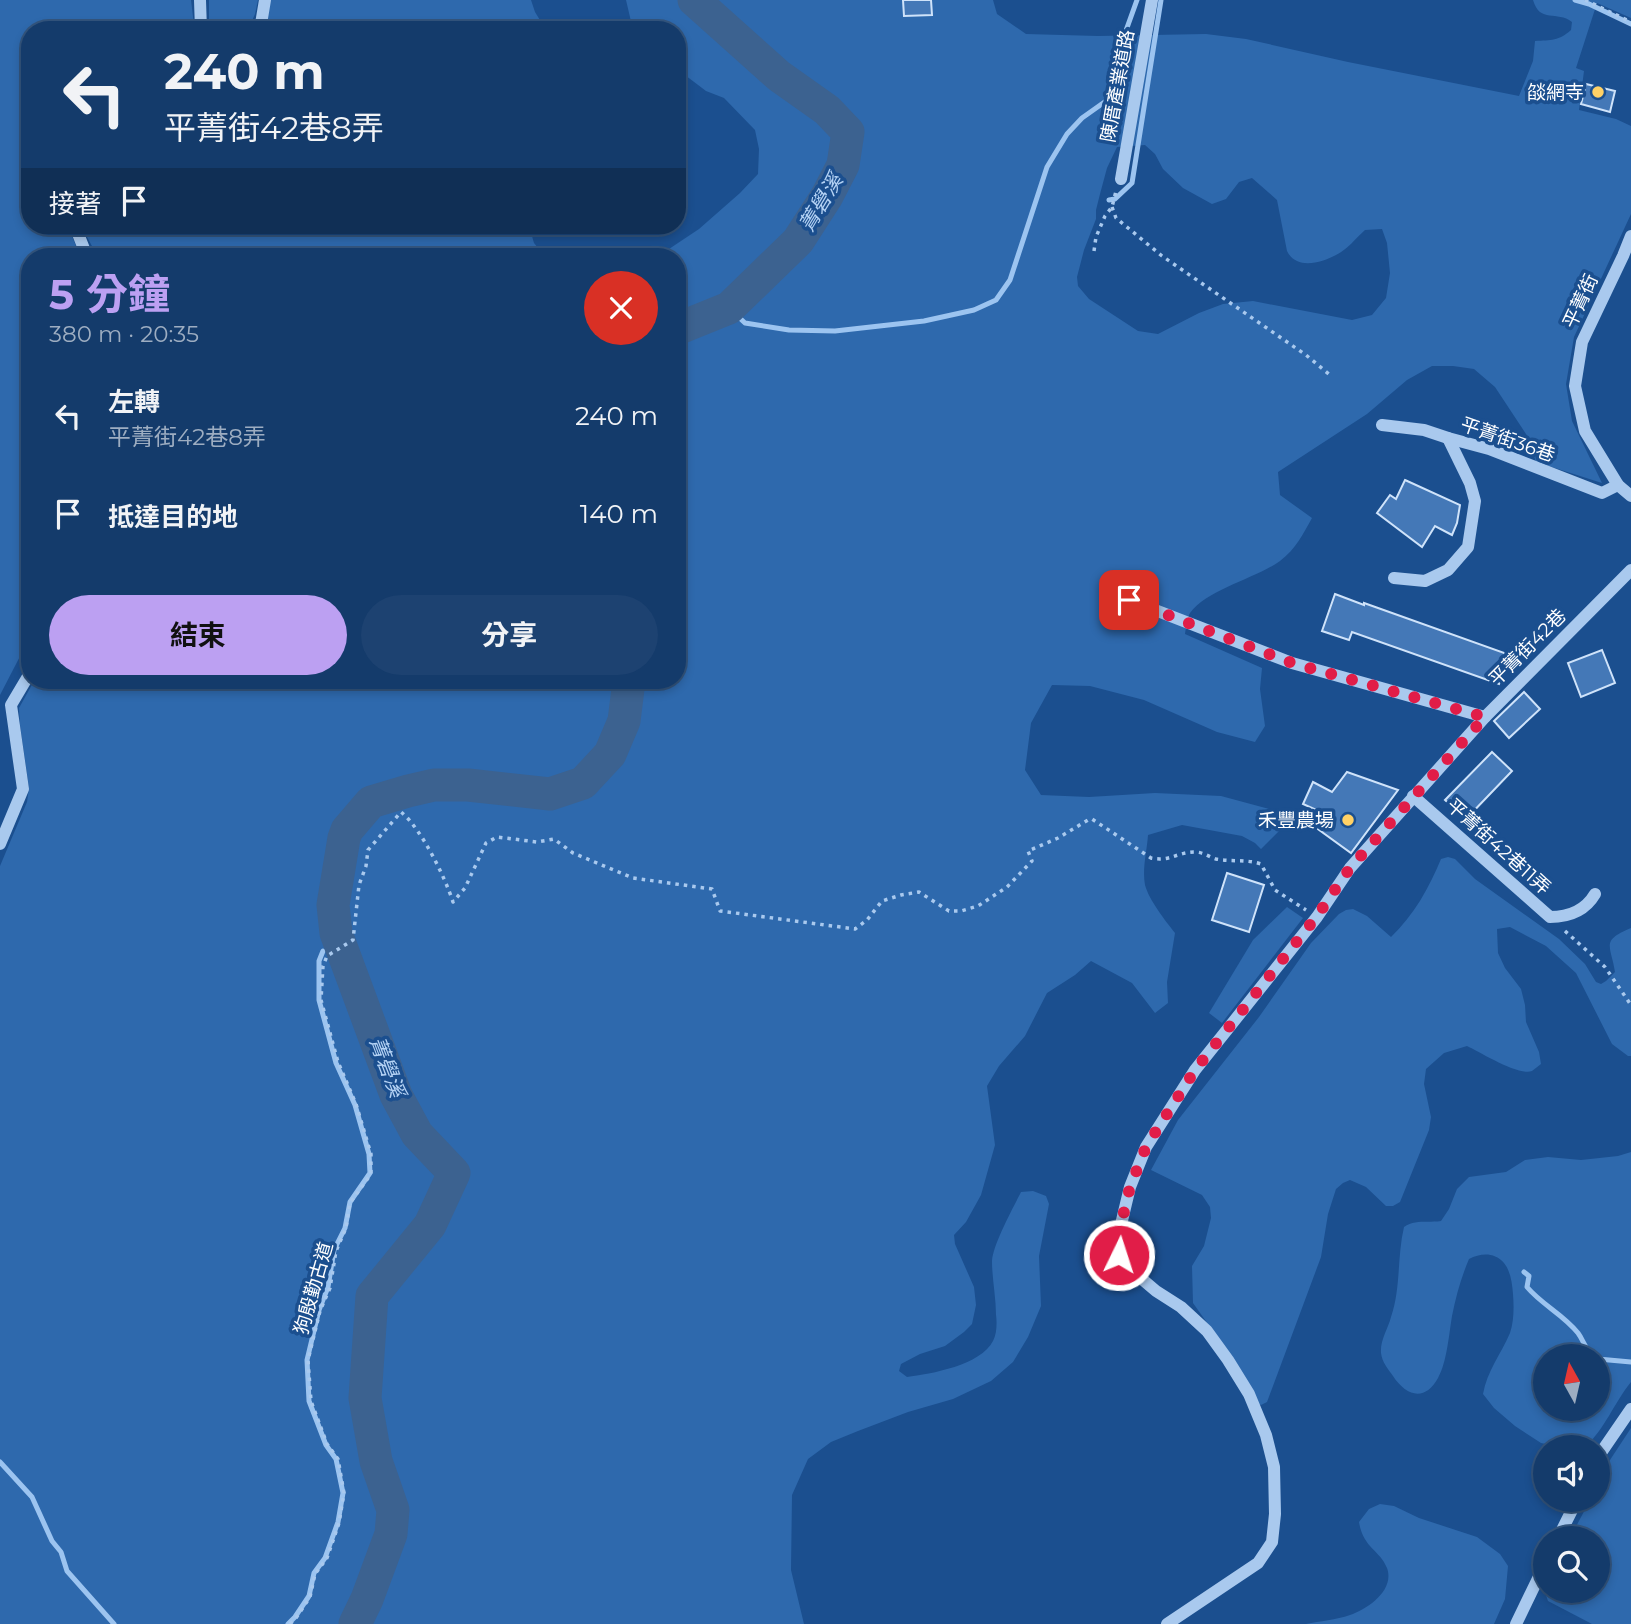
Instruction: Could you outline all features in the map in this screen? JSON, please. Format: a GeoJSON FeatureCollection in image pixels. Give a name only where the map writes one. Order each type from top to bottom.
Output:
{"type":"FeatureCollection","features":[{"type":"Feature","properties":{"kind":"street"},"geometry":{"type":"LineString","coordinates":[[200,0],[201,21]]}},
{"type":"Feature","properties":{"kind":"street"},"geometry":{"type":"LineString","coordinates":[[262,21],[265,0]]}},
{"type":"Feature","properties":{"kind":"street","name":"陳厝產業道路"},"geometry":{"type":"LineString","coordinates":[[1121,178],[1152,0]]}},
{"type":"Feature","properties":{"kind":"street","name":"平菁街"},"geometry":{"type":"LineString","coordinates":[[1631,236],[1582,342],[1575,386],[1585,431],[1618,485],[1631,496]]}},
{"type":"Feature","properties":{"kind":"street","name":"平菁街36巷"},"geometry":{"type":"LineString","coordinates":[[1382,425],[1424,430],[1489,449],[1602,493],[1618,485]]}},
{"type":"Feature","properties":{"kind":"street"},"geometry":{"type":"LineString","coordinates":[[1394,578],[1425,581],[1448,570],[1468,547],[1475,501],[1470,483],[1448,438]]}},
{"type":"Feature","properties":{"kind":"street","name":"平菁街42巷"},"geometry":{"type":"LineString","coordinates":[[1167,1624],[1258,1563],[1272,1542],[1275,1514],[1274,1468],[1266,1435],[1249,1394],[1207,1331],[1181,1307],[1156,1291],[1130,1269],[1119,1255],[1118,1237],[1130,1187],[1146,1147],[1195,1070],[1317,916],[1350,868],[1485,717],[1631,570]]}},
{"type":"Feature","properties":{"kind":"street"},"geometry":{"type":"LineString","coordinates":[[1106,591],[1292,663],[1485,717]]}},
{"type":"Feature","properties":{"kind":"street"},"geometry":{"type":"LineString","coordinates":[[0,844],[23,789],[11,705],[21,688]]}},
{"type":"Feature","properties":{"kind":"street","name":"平菁街42巷11弄"},"geometry":{"type":"LineString","coordinates":[[1413,796],[1550,918],[1567,917],[1589,904],[1595,894]]}},
{"type":"Feature","properties":{"kind":"street"},"geometry":{"type":"LineString","coordinates":[[1610,1440],[1631,1409]]}},
{"type":"Feature","properties":{"kind":"street"},"geometry":{"type":"LineString","coordinates":[[1516,1624],[1533,1589]]}},
{"type":"Feature","properties":{"kind":"path"},"geometry":{"type":"LineString","coordinates":[[1585,0],[1631,22]]}},
{"type":"Feature","properties":{"kind":"path"},"geometry":{"type":"LineString","coordinates":[[1094,251],[1096,237],[1112,207],[1116,218],[1162,256],[1306,355],[1330,375]]}},
{"type":"Feature","properties":{"kind":"path","name":"狗殷勤古道"},"geometry":{"type":"LineString","coordinates":[[290,1624],[310,1597],[315,1574],[327,1558],[339,1523],[344,1493],[338,1459],[327,1444],[311,1401],[308,1360],[320,1311],[330,1288],[336,1251],[346,1227],[350,1203],[371,1174],[372,1154],[356,1104],[338,1062],[321,1000],[323,966],[327,956],[352,940],[359,885],[368,850],[401,812],[411,820],[446,880],[453,902],[465,888],[486,843],[497,837],[537,842],[554,839],[573,853],[632,878],[712,889],[720,911],[855,929],[867,920],[882,901],[901,895],[919,892],[948,911],[961,911],[978,906],[1007,887],[1032,861],[1028,851],[1092,819],[1151,858],[1161,860],[1186,852],[1199,852],[1217,859],[1261,864],[1275,890],[1317,916]]}},
{"type":"Feature","properties":{"kind":"path"},"geometry":{"type":"LineString","coordinates":[[1550,918],[1605,967],[1631,1005]]}},
{"type":"Feature","properties":{"kind":"shaded area"},"geometry":{"type":"Polygon","coordinates":[[[0,0],[191,0],[194,21],[21,21],[21,235],[72,235],[77,248],[21,248],[21,654],[0,695],[0,0]]]}},
{"type":"Feature","properties":{"kind":"shaded area"},"geometry":{"type":"Polygon","coordinates":[[[209,0],[258,0],[252,21],[209,21],[209,0]]]}},
{"type":"Feature","properties":{"kind":"shaded area"},"geometry":{"type":"Polygon","coordinates":[[[269,0],[531,0],[540,21],[265,21],[269,0]]]}},
{"type":"Feature","properties":{"kind":"shaded area"},"geometry":{"type":"Polygon","coordinates":[[[626,0],[993,0],[997,14],[1026,34],[1206,34],[1246,39],[1519,96],[1533,61],[1535,41],[1559,38],[1571,30],[1572,22],[1540,12],[1533,0],[1631,0],[1631,18],[1597,3],[1576,68],[1584,71],[1579,110],[1616,119],[1631,126],[1631,214],[1574,337],[1566,384],[1572,421],[1602,483],[1536,462],[1528,437],[1495,387],[1474,369],[1432,366],[1407,380],[1367,414],[1278,472],[1280,495],[1312,518],[1302,535],[1280,561],[1208,597],[1189,615],[1185,634],[1262,668],[1260,689],[1265,726],[1255,742],[1217,732],[1144,700],[1090,686],[1052,685],[1031,723],[1025,770],[1041,795],[1089,797],[1155,793],[1221,796],[1273,810],[1280,830],[1261,849],[1242,836],[1182,825],[1148,835],[1144,866],[1145,885],[1175,933],[1167,982],[1168,1003],[1155,1013],[1132,983],[1091,961],[1047,993],[1025,1036],[999,1066],[987,1086],[995,1145],[981,1195],[966,1222],[954,1235],[955,1244],[974,1287],[976,1305],[972,1324],[945,1346],[901,1364],[899,1371],[907,1377],[954,1367],[978,1356],[993,1341],[997,1324],[993,1254],[1021,1192],[1033,1191],[1046,1196],[1049,1204],[1039,1256],[1041,1306],[1028,1337],[1013,1362],[991,1381],[953,1399],[908,1412],[831,1442],[808,1459],[792,1495],[791,1570],[804,1624],[0,1624],[0,866],[27,802],[29,788],[19,708],[30,689],[686,689],[686,248],[670,248],[699,229],[758,174],[759,149],[755,130],[724,98],[706,91],[686,76],[686,21],[631,21],[626,0]],[[1145,145],[1117,147],[1107,168],[1096,219],[1077,277],[1078,286],[1089,299],[1138,331],[1158,334],[1223,304],[1253,301],[1352,320],[1372,315],[1386,298],[1390,273],[1387,243],[1382,229],[1365,230],[1336,255],[1303,263],[1296,261],[1287,251],[1277,200],[1252,178],[1239,182],[1226,199],[1212,204],[1183,188],[1163,169],[1155,154],[1145,145]]]}},
{"type":"Feature","properties":{"kind":"shaded area"},"geometry":{"type":"Polygon","coordinates":[[[86,235],[532,235],[538,248],[93,248],[86,235]]]}},
{"type":"Feature","properties":{"kind":"shaded area"},"geometry":{"type":"Polygon","coordinates":[[[1441,859],[1455,859],[1475,879],[1559,939],[1585,964],[1596,982],[1601,984],[1615,972],[1610,950],[1611,941],[1631,928],[1631,1056],[1612,1044],[1576,973],[1546,946],[1510,927],[1497,929],[1498,953],[1505,968],[1521,989],[1526,1022],[1539,1052],[1541,1064],[1526,1072],[1499,1063],[1467,1046],[1444,1053],[1426,1069],[1424,1084],[1431,1117],[1429,1130],[1400,1202],[1386,1206],[1366,1187],[1350,1180],[1336,1189],[1328,1214],[1321,1257],[1267,1402],[1258,1404],[1232,1358],[1193,1303],[1192,1266],[1204,1246],[1211,1218],[1210,1207],[1202,1195],[1151,1170],[1178,1120],[1259,1017],[1311,943],[1339,914],[1353,909],[1367,916],[1391,937],[1420,901],[1441,859]]]}},
{"type":"Feature","properties":{"kind":"shaded area"},"geometry":{"type":"Polygon","coordinates":[[[1287,907],[1303,918],[1222,1023],[1209,1013],[1253,940],[1287,907]]]}},
{"type":"Feature","properties":{"kind":"shaded area"},"geometry":{"type":"Polygon","coordinates":[[[1631,1152],[1631,1382],[1610,1414],[1610,1344],[1533,1344],[1533,1421],[1606,1421],[1596,1435],[1533,1435],[1533,1438],[1494,1408],[1483,1394],[1491,1370],[1510,1333],[1513,1314],[1510,1274],[1504,1263],[1492,1255],[1469,1259],[1457,1294],[1446,1356],[1433,1386],[1416,1394],[1404,1388],[1387,1368],[1381,1353],[1396,1295],[1404,1227],[1417,1222],[1441,1221],[1457,1189],[1469,1177],[1506,1172],[1525,1160],[1548,1157],[1581,1160],[1631,1152]]]}},
{"type":"Feature","properties":{"kind":"shaded area"},"geometry":{"type":"Polygon","coordinates":[[[1631,1428],[1631,1624],[1592,1624],[1552,1603],[1610,1603],[1610,1526],[1576,1526],[1584,1512],[1610,1512],[1610,1460],[1631,1428]]]}},
{"type":"Feature","properties":{"kind":"shaded area"},"geometry":{"type":"Polygon","coordinates":[[[1380,1504],[1394,1506],[1419,1518],[1477,1537],[1500,1554],[1508,1566],[1505,1599],[1494,1624],[1306,1624],[1357,1612],[1372,1603],[1384,1591],[1387,1568],[1364,1538],[1359,1522],[1369,1509],[1380,1504]]]}},
{"type":"Feature","properties":{"kind":"building"},"geometry":{"type":"Polygon","coordinates":[[[903,0],[931,0],[932,15],[904,16],[903,0]]]}},
{"type":"Feature","properties":{"kind":"building"},"geometry":{"type":"Polygon","coordinates":[[[1586,84],[1615,91],[1610,112],[1581,104],[1586,84]]]}},
{"type":"Feature","properties":{"kind":"building"},"geometry":{"type":"Polygon","coordinates":[[[1405,480],[1460,505],[1452,535],[1435,526],[1422,547],[1377,513],[1390,495],[1396,499],[1405,480]]]}},
{"type":"Feature","properties":{"kind":"building"},"geometry":{"type":"Polygon","coordinates":[[[1335,594],[1510,655],[1499,684],[1352,632],[1349,640],[1322,631],[1335,594]]]}},
{"type":"Feature","properties":{"kind":"building"},"geometry":{"type":"Polygon","coordinates":[[[1602,650],[1615,683],[1581,697],[1568,663],[1602,650]]]}},
{"type":"Feature","properties":{"kind":"building"},"geometry":{"type":"Polygon","coordinates":[[[1524,692],[1540,709],[1509,738],[1494,721],[1524,692]]]}},
{"type":"Feature","properties":{"kind":"building"},"geometry":{"type":"Polygon","coordinates":[[[1492,752],[1512,771],[1466,819],[1445,800],[1492,752]]]}},
{"type":"Feature","properties":{"kind":"building","name":"禾豐農場"},"geometry":{"type":"Polygon","coordinates":[[[1347,772],[1398,790],[1351,853],[1315,827],[1323,813],[1303,804],[1313,782],[1332,792],[1347,772]]]}},
{"type":"Feature","properties":{"kind":"building"},"geometry":{"type":"Polygon","coordinates":[[[1227,873],[1264,885],[1249,932],[1212,920],[1227,873]]]}},
{"type":"Feature","properties":{"kind":"waterway","name":"菁礐溪"},"geometry":{"type":"LineString","coordinates":[[686,325],[729,308],[798,241],[843,165],[848,132],[827,110],[779,76],[694,0]]}},
{"type":"Feature","properties":{"kind":"waterway"},"geometry":{"type":"LineString","coordinates":[[729,308],[745,323],[789,330],[835,331],[924,321],[974,310],[996,300],[1010,280],[1047,167],[1067,134],[1082,118],[1106,101],[1114,85],[1119,50],[1137,0]]}},
{"type":"Feature","properties":{"kind":"waterway"},"geometry":{"type":"LineString","coordinates":[[1109,200],[1115,199],[1132,183],[1161,0]]}},
{"type":"Feature","properties":{"kind":"waterway"},"geometry":{"type":"LineString","coordinates":[[1575,0],[1631,24]]}},
{"type":"Feature","properties":{"kind":"waterway","name":"菁礐溪"},"geometry":{"type":"LineString","coordinates":[[355,1624],[391,1534],[393,1510],[376,1461],[365,1398],[372,1296],[430,1225],[454,1173],[417,1134],[396,1095],[336,933],[333,905],[344,838],[347,830],[371,802],[434,785],[468,785],[550,794],[583,783],[610,754],[624,721],[628,689]]}},
{"type":"Feature","properties":{"kind":"waterway"},"geometry":{"type":"LineString","coordinates":[[326,937],[333,905]]}},
{"type":"Feature","properties":{"kind":"waterway"},"geometry":{"type":"LineString","coordinates":[[288,1624],[309,1596],[314,1573],[325,1558],[338,1522],[343,1493],[336,1459],[326,1445],[309,1401],[307,1360],[319,1310],[328,1287],[334,1250],[345,1228],[350,1202],[370,1173],[369,1154],[355,1105],[336,1063],[319,1000],[319,961],[323,951]]}},
{"type":"Feature","properties":{"kind":"waterway"},"geometry":{"type":"LineString","coordinates":[[1524,1272],[1529,1276],[1527,1287],[1572,1326],[1585,1344]]}},
{"type":"Feature","properties":{"kind":"waterway"},"geometry":{"type":"LineString","coordinates":[[1610,1360],[1631,1362]]}},
{"type":"Feature","properties":{"kind":"waterway"},"geometry":{"type":"LineString","coordinates":[[0,1462],[32,1497],[52,1541],[61,1552],[67,1571],[114,1624]]}},
{"type":"Feature","properties":{"kind":"place","name":"燄網寺"},"geometry":{"type":"Point","coordinates":[1598,92]}},
{"type":"Feature","properties":{"kind":"place","name":"禾豐農場"},"geometry":{"type":"Point","coordinates":[1348,820]}},
{"type":"Feature","properties":{"kind":"route"},"geometry":{"type":"LineString","coordinates":[[1119,1255],[1118,1237],[1130,1187],[1146,1147],[1195,1070],[1317,916],[1350,868],[1485,717],[1292,663],[1129,600]]}}]}
